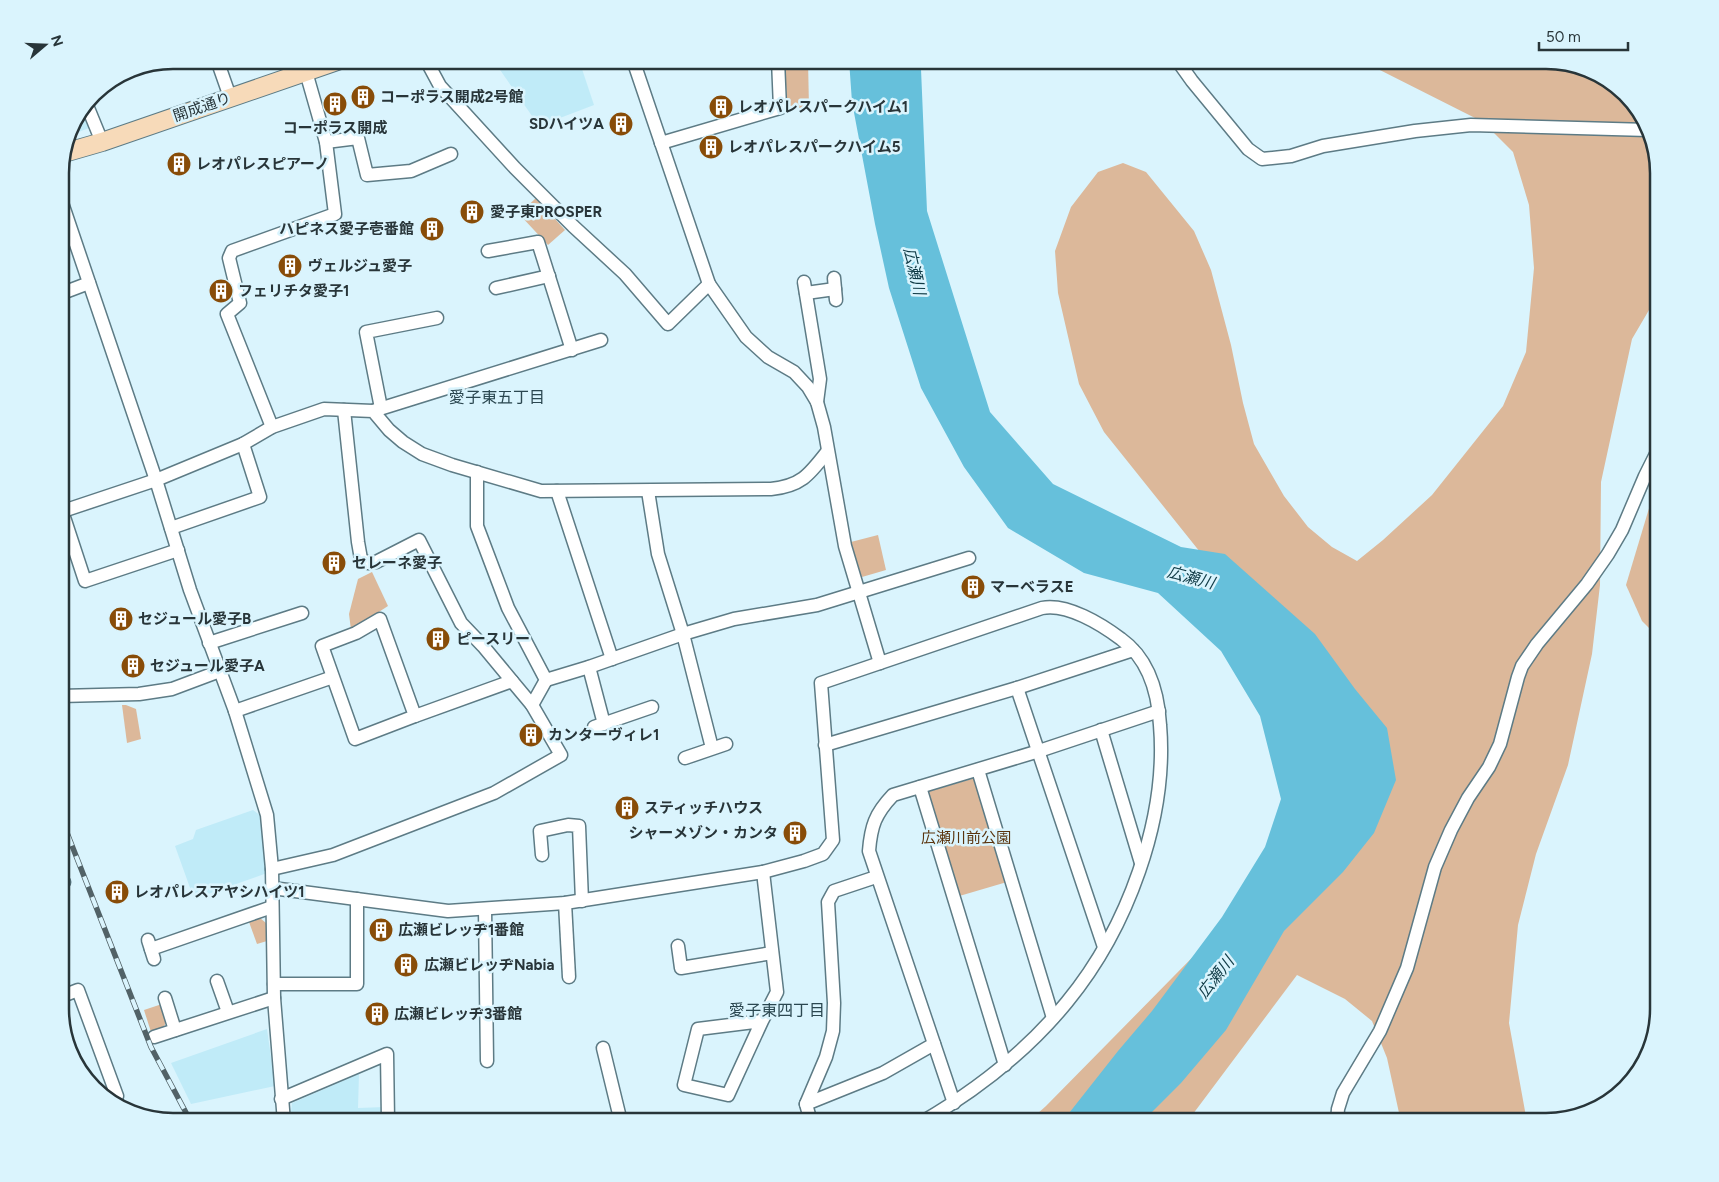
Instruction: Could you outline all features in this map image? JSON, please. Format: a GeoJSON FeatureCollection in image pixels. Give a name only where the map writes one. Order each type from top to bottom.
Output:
{"type":"FeatureCollection","features":[{"type":"Feature","properties":{"kind":"street"},"geometry":{"type":"LineString","coordinates":[[220,69],[230,96]]}},
{"type":"Feature","properties":{"kind":"street"},"geometry":{"type":"LineString","coordinates":[[272,427],[228,314],[240,303],[229,258],[232,251],[335,214],[326,142],[295,69]]}},
{"type":"Feature","properties":{"kind":"street","name":"開成通り"},"geometry":{"type":"LineString","coordinates":[[71,151],[102,142],[230,96],[295,69]]}},
{"type":"Feature","properties":{"kind":"street"},"geometry":{"type":"LineString","coordinates":[[431,69],[440,86],[528,181],[625,274],[668,324],[709,284]]}},
{"type":"Feature","properties":{"kind":"street"},"geometry":{"type":"LineString","coordinates":[[635,69],[709,284],[746,337],[768,357],[794,372],[808,387],[817,402],[824,427],[845,546],[880,663]]}},
{"type":"Feature","properties":{"kind":"street"},"geometry":{"type":"LineString","coordinates":[[661,142],[780,108],[778,69]]}},
{"type":"Feature","properties":{"kind":"street"},"geometry":{"type":"LineString","coordinates":[[1183,69],[1248,149],[1262,159],[1291,156],[1332,144],[1415,131],[1471,125],[1640,130]]}},
{"type":"Feature","properties":{"kind":"street"},"geometry":{"type":"LineString","coordinates":[[89,111],[102,142]]}},
{"type":"Feature","properties":{"kind":"street"},"geometry":{"type":"LineString","coordinates":[[326,142],[358,138],[367,175],[411,171],[451,154]]}},
{"type":"Feature","properties":{"kind":"street"},"geometry":{"type":"LineString","coordinates":[[69,224],[209,643],[235,711],[267,815],[272,869],[274,998],[283,1113]]}},
{"type":"Feature","properties":{"kind":"street"},"geometry":{"type":"LineString","coordinates":[[488,251],[538,242],[572,350]]}},
{"type":"Feature","properties":{"kind":"street"},"geometry":{"type":"LineString","coordinates":[[496,288],[549,276]]}},
{"type":"Feature","properties":{"kind":"street"},"geometry":{"type":"LineString","coordinates":[[69,291],[89,283]]}},
{"type":"Feature","properties":{"kind":"street"},"geometry":{"type":"LineString","coordinates":[[817,402],[820,379],[805,288],[835,289]]}},
{"type":"Feature","properties":{"kind":"street"},"geometry":{"type":"LineString","coordinates":[[437,318],[366,332],[377,410],[389,430],[422,454],[452,465],[541,491],[771,489],[788,487],[803,480],[828,452]]}},
{"type":"Feature","properties":{"kind":"street"},"geometry":{"type":"LineString","coordinates":[[69,508],[156,480],[243,444],[272,427],[324,409],[377,410],[601,340]]}},
{"type":"Feature","properties":{"kind":"street"},"geometry":{"type":"LineString","coordinates":[[272,869],[333,855],[494,794],[561,755],[532,705],[484,646],[461,623],[419,540],[376,562],[368,563],[362,559],[358,542],[344,410]]}},
{"type":"Feature","properties":{"kind":"street"},"geometry":{"type":"LineString","coordinates":[[171,528],[260,497],[243,444]]}},
{"type":"Feature","properties":{"kind":"street"},"geometry":{"type":"LineString","coordinates":[[1338,1113],[1343,1093],[1380,1031],[1407,968],[1435,867],[1451,830],[1468,798],[1489,767],[1500,744],[1522,666],[1537,644],[1587,584],[1608,554],[1622,530],[1650,466]]}},
{"type":"Feature","properties":{"kind":"street"},"geometry":{"type":"LineString","coordinates":[[477,472],[477,526],[508,608],[546,680]]}},
{"type":"Feature","properties":{"kind":"street"},"geometry":{"type":"LineString","coordinates":[[557,491],[612,659]]}},
{"type":"Feature","properties":{"kind":"street"},"geometry":{"type":"LineString","coordinates":[[648,491],[658,554],[684,634],[712,748]]}},
{"type":"Feature","properties":{"kind":"street"},"geometry":{"type":"LineString","coordinates":[[69,534],[85,581],[178,550]]}},
{"type":"Feature","properties":{"kind":"street"},"geometry":{"type":"LineString","coordinates":[[532,705],[546,680],[734,619],[817,605],[857,591],[969,558]]}},
{"type":"Feature","properties":{"kind":"street"},"geometry":{"type":"LineString","coordinates":[[272,888],[448,911],[582,901],[763,872],[804,861],[823,854],[833,840],[821,683],[1049,607],[1069,611],[1090,619],[1122,640],[1140,657],[1152,678],[1159,711],[1162,748],[1157,803],[1151,831],[1132,888],[1104,947],[1084,980],[1053,1018],[1005,1065],[990,1078],[937,1113]]}},
{"type":"Feature","properties":{"kind":"street"},"geometry":{"type":"LineString","coordinates":[[209,643],[302,613]]}},
{"type":"Feature","properties":{"kind":"street"},"geometry":{"type":"LineString","coordinates":[[415,716],[380,619],[356,633],[322,646],[355,738],[512,681]]}},
{"type":"Feature","properties":{"kind":"street"},"geometry":{"type":"LineString","coordinates":[[825,746],[1017,688],[1133,650]]}},
{"type":"Feature","properties":{"kind":"street"},"geometry":{"type":"LineString","coordinates":[[589,667],[599,726],[652,707]]}},
{"type":"Feature","properties":{"kind":"street"},"geometry":{"type":"LineString","coordinates":[[69,696],[139,694],[172,690],[220,672]]}},
{"type":"Feature","properties":{"kind":"street"},"geometry":{"type":"LineString","coordinates":[[235,711],[333,678]]}},
{"type":"Feature","properties":{"kind":"street"},"geometry":{"type":"LineString","coordinates":[[1017,688],[1104,947]]}},
{"type":"Feature","properties":{"kind":"street"},"geometry":{"type":"LineString","coordinates":[[954,1103],[876,877],[869,851],[870,834],[878,814],[893,795],[1039,751],[1159,711]]}},
{"type":"Feature","properties":{"kind":"street"},"geometry":{"type":"LineString","coordinates":[[1101,730],[1141,863]]}},
{"type":"Feature","properties":{"kind":"street"},"geometry":{"type":"LineString","coordinates":[[684,758],[726,744]]}},
{"type":"Feature","properties":{"kind":"street"},"geometry":{"type":"LineString","coordinates":[[978,770],[1053,1018]]}},
{"type":"Feature","properties":{"kind":"street"},"geometry":{"type":"LineString","coordinates":[[920,787],[1005,1065]]}},
{"type":"Feature","properties":{"kind":"street"},"geometry":{"type":"LineString","coordinates":[[542,855],[540,831],[568,825],[579,826],[582,901]]}},
{"type":"Feature","properties":{"kind":"street"},"geometry":{"type":"LineString","coordinates":[[762,1021],[698,1029],[684,1085],[728,1096],[776,992],[763,872]]}},
{"type":"Feature","properties":{"kind":"street"},"geometry":{"type":"LineString","coordinates":[[808,1113],[806,1104],[826,1057],[833,1031],[834,1003],[828,902],[834,891],[876,877]]}},
{"type":"Feature","properties":{"kind":"street"},"geometry":{"type":"LineString","coordinates":[[274,984],[357,984],[357,899]]}},
{"type":"Feature","properties":{"kind":"street"},"geometry":{"type":"LineString","coordinates":[[565,903],[569,977]]}},
{"type":"Feature","properties":{"kind":"street"},"geometry":{"type":"LineString","coordinates":[[151,949],[272,907]]}},
{"type":"Feature","properties":{"kind":"street"},"geometry":{"type":"LineString","coordinates":[[485,909],[487,1060]]}},
{"type":"Feature","properties":{"kind":"street"},"geometry":{"type":"LineString","coordinates":[[678,946],[681,968],[772,953]]}},
{"type":"Feature","properties":{"kind":"street"},"geometry":{"type":"LineString","coordinates":[[218,981],[228,1012]]}},
{"type":"Feature","properties":{"kind":"street"},"geometry":{"type":"LineString","coordinates":[[69,994],[78,990],[116,1096]]}},
{"type":"Feature","properties":{"kind":"street"},"geometry":{"type":"LineString","coordinates":[[165,998],[175,1030]]}},
{"type":"Feature","properties":{"kind":"street"},"geometry":{"type":"LineString","coordinates":[[154,1037],[274,998]]}},
{"type":"Feature","properties":{"kind":"street"},"geometry":{"type":"LineString","coordinates":[[806,1104],[883,1073],[934,1044]]}},
{"type":"Feature","properties":{"kind":"street"},"geometry":{"type":"LineString","coordinates":[[603,1048],[619,1113]]}},
{"type":"Feature","properties":{"kind":"street"},"geometry":{"type":"LineString","coordinates":[[281,1099],[387,1054],[388,1113]]}},
{"type":"Feature","properties":{"kind":"shaded area"},"geometry":{"type":"Polygon","coordinates":[[[499,69],[582,69],[594,105],[539,126],[499,69]]]}},
{"type":"Feature","properties":{"kind":"shaded area"},"geometry":{"type":"Polygon","coordinates":[[[85,117],[89,128],[78,132],[85,117]]]}},
{"type":"Feature","properties":{"kind":"shaded area"},"geometry":{"type":"Polygon","coordinates":[[[253,810],[261,816],[267,873],[194,899],[175,846],[193,839],[196,830],[253,810]]]}},
{"type":"Feature","properties":{"kind":"shaded area"},"geometry":{"type":"Polygon","coordinates":[[[267,1029],[275,1086],[191,1104],[171,1063],[267,1029]]]}},
{"type":"Feature","properties":{"kind":"shaded area"},"geometry":{"type":"Polygon","coordinates":[[[359,1074],[358,1108],[385,1107],[385,1113],[291,1113],[292,1103],[359,1074]]]}},
{"type":"Feature","properties":{"kind":"green space"},"geometry":{"type":"Polygon","coordinates":[[[785,69],[808,69],[809,108],[787,108],[785,69]]]}},
{"type":"Feature","properties":{"kind":"green space"},"geometry":{"type":"Polygon","coordinates":[[[1378,69],[1546,69],[1579,74],[1604,86],[1620,99],[1629,110],[1647,146],[1650,173],[1650,308],[1632,339],[1601,482],[1600,585],[1592,654],[1568,765],[1536,854],[1518,925],[1509,1023],[1525,1113],[1399,1113],[1387,1058],[1372,1021],[1345,999],[1297,975],[1194,1113],[1038,1113],[1237,912],[1292,820],[1271,703],[1204,557],[1104,432],[1079,384],[1058,293],[1055,251],[1071,207],[1098,172],[1123,163],[1146,172],[1194,231],[1211,270],[1254,444],[1284,496],[1308,527],[1332,547],[1357,561],[1432,495],[1503,406],[1526,352],[1534,268],[1529,205],[1513,152],[1483,122],[1378,69]]]}},
{"type":"Feature","properties":{"kind":"green space"},"geometry":{"type":"Polygon","coordinates":[[[536,198],[565,230],[548,245],[519,214],[536,198]]]}},
{"type":"Feature","properties":{"kind":"green space"},"geometry":{"type":"Polygon","coordinates":[[[1650,505],[1650,629],[1642,621],[1626,585],[1650,505]]]}},
{"type":"Feature","properties":{"kind":"green space"},"geometry":{"type":"Polygon","coordinates":[[[878,535],[886,570],[862,577],[847,543],[878,535]]]}},
{"type":"Feature","properties":{"kind":"green space"},"geometry":{"type":"Polygon","coordinates":[[[372,572],[388,606],[351,630],[349,614],[358,579],[372,572]]]}},
{"type":"Feature","properties":{"kind":"green space"},"geometry":{"type":"Polygon","coordinates":[[[122,705],[136,709],[141,739],[127,743],[122,705]]]}},
{"type":"Feature","properties":{"kind":"green space","name":"広瀬川前公園"},"geometry":{"type":"Polygon","coordinates":[[[975,778],[1007,882],[956,897],[924,793],[975,778]]]}},
{"type":"Feature","properties":{"kind":"green space"},"geometry":{"type":"Polygon","coordinates":[[[260,918],[266,923],[267,941],[257,944],[249,922],[260,918]]]}},
{"type":"Feature","properties":{"kind":"green space"},"geometry":{"type":"Polygon","coordinates":[[[162,1004],[167,1018],[164,1027],[151,1032],[144,1010],[162,1004]]]}},
{"type":"Feature","properties":{"kind":"water","name":"広瀬川"},"geometry":{"type":"Polygon","coordinates":[[[850,69],[921,69],[927,211],[990,412],[1053,484],[1181,547],[1225,554],[1315,634],[1355,689],[1387,728],[1396,780],[1374,833],[1343,872],[1284,931],[1226,1030],[1181,1083],[1151,1113],[1069,1113],[1152,1011],[1222,917],[1265,847],[1281,799],[1260,716],[1221,651],[1158,593],[1084,573],[1008,528],[964,467],[921,388],[889,288],[852,102],[850,69]]]}},
{"type":"Feature","properties":{"kind":"railway"},"geometry":{"type":"LineString","coordinates":[[69,838],[151,1047],[186,1113]]}},
{"type":"Feature","properties":{"kind":"place","name":"コーポラス開成2号館"},"geometry":{"type":"Point","coordinates":[363,97]}},
{"type":"Feature","properties":{"kind":"place","name":"コーポラス開成"},"geometry":{"type":"Point","coordinates":[335,104]}},
{"type":"Feature","properties":{"kind":"place","name":"レオパレスパークハイム1"},"geometry":{"type":"Point","coordinates":[721,107]}},
{"type":"Feature","properties":{"kind":"place","name":"SDハイツA"},"geometry":{"type":"Point","coordinates":[621,124]}},
{"type":"Feature","properties":{"kind":"place","name":"レオパレスパークハイム5"},"geometry":{"type":"Point","coordinates":[711,147]}},
{"type":"Feature","properties":{"kind":"place","name":"レオパレスピアーノ"},"geometry":{"type":"Point","coordinates":[179,164]}},
{"type":"Feature","properties":{"kind":"place","name":"愛子東PROSPER"},"geometry":{"type":"Point","coordinates":[472,212]}},
{"type":"Feature","properties":{"kind":"place","name":"ハピネス愛子壱番館"},"geometry":{"type":"Point","coordinates":[432,229]}},
{"type":"Feature","properties":{"kind":"place","name":"ヴェルジュ愛子"},"geometry":{"type":"Point","coordinates":[290,266]}},
{"type":"Feature","properties":{"kind":"place","name":"フェリチタ愛子1"},"geometry":{"type":"Point","coordinates":[221,291]}},
{"type":"Feature","properties":{"kind":"place","name":"セレーネ愛子"},"geometry":{"type":"Point","coordinates":[334,563]}},
{"type":"Feature","properties":{"kind":"place","name":"マーベラスE"},"geometry":{"type":"Point","coordinates":[973,587]}},
{"type":"Feature","properties":{"kind":"place","name":"セジュール愛子B"},"geometry":{"type":"Point","coordinates":[121,619]}},
{"type":"Feature","properties":{"kind":"place","name":"ピースリー"},"geometry":{"type":"Point","coordinates":[438,639]}},
{"type":"Feature","properties":{"kind":"place","name":"セジュール愛子A"},"geometry":{"type":"Point","coordinates":[133,666]}},
{"type":"Feature","properties":{"kind":"place","name":"カンターヴィレ1"},"geometry":{"type":"Point","coordinates":[531,735]}},
{"type":"Feature","properties":{"kind":"place","name":"スティッチハウス"},"geometry":{"type":"Point","coordinates":[627,808]}},
{"type":"Feature","properties":{"kind":"place","name":"シャーメゾン・カンタ"},"geometry":{"type":"Point","coordinates":[795,833]}},
{"type":"Feature","properties":{"kind":"place","name":"レオパレスアヤシハイツ1"},"geometry":{"type":"Point","coordinates":[117,892]}},
{"type":"Feature","properties":{"kind":"place","name":"広瀬ビレッヂ1番館"},"geometry":{"type":"Point","coordinates":[381,930]}},
{"type":"Feature","properties":{"kind":"place","name":"広瀬ビレッヂNabia"},"geometry":{"type":"Point","coordinates":[406,965]}},
{"type":"Feature","properties":{"kind":"place","name":"広瀬ビレッヂ3番館"},"geometry":{"type":"Point","coordinates":[377,1014]}},
{"type":"Feature","properties":{"kind":"district","name":"愛子東五丁目"},"geometry":{"type":"Point","coordinates":[497,397]}},
{"type":"Feature","properties":{"kind":"district","name":"愛子東四丁目"},"geometry":{"type":"Point","coordinates":[777,1010]}}]}
